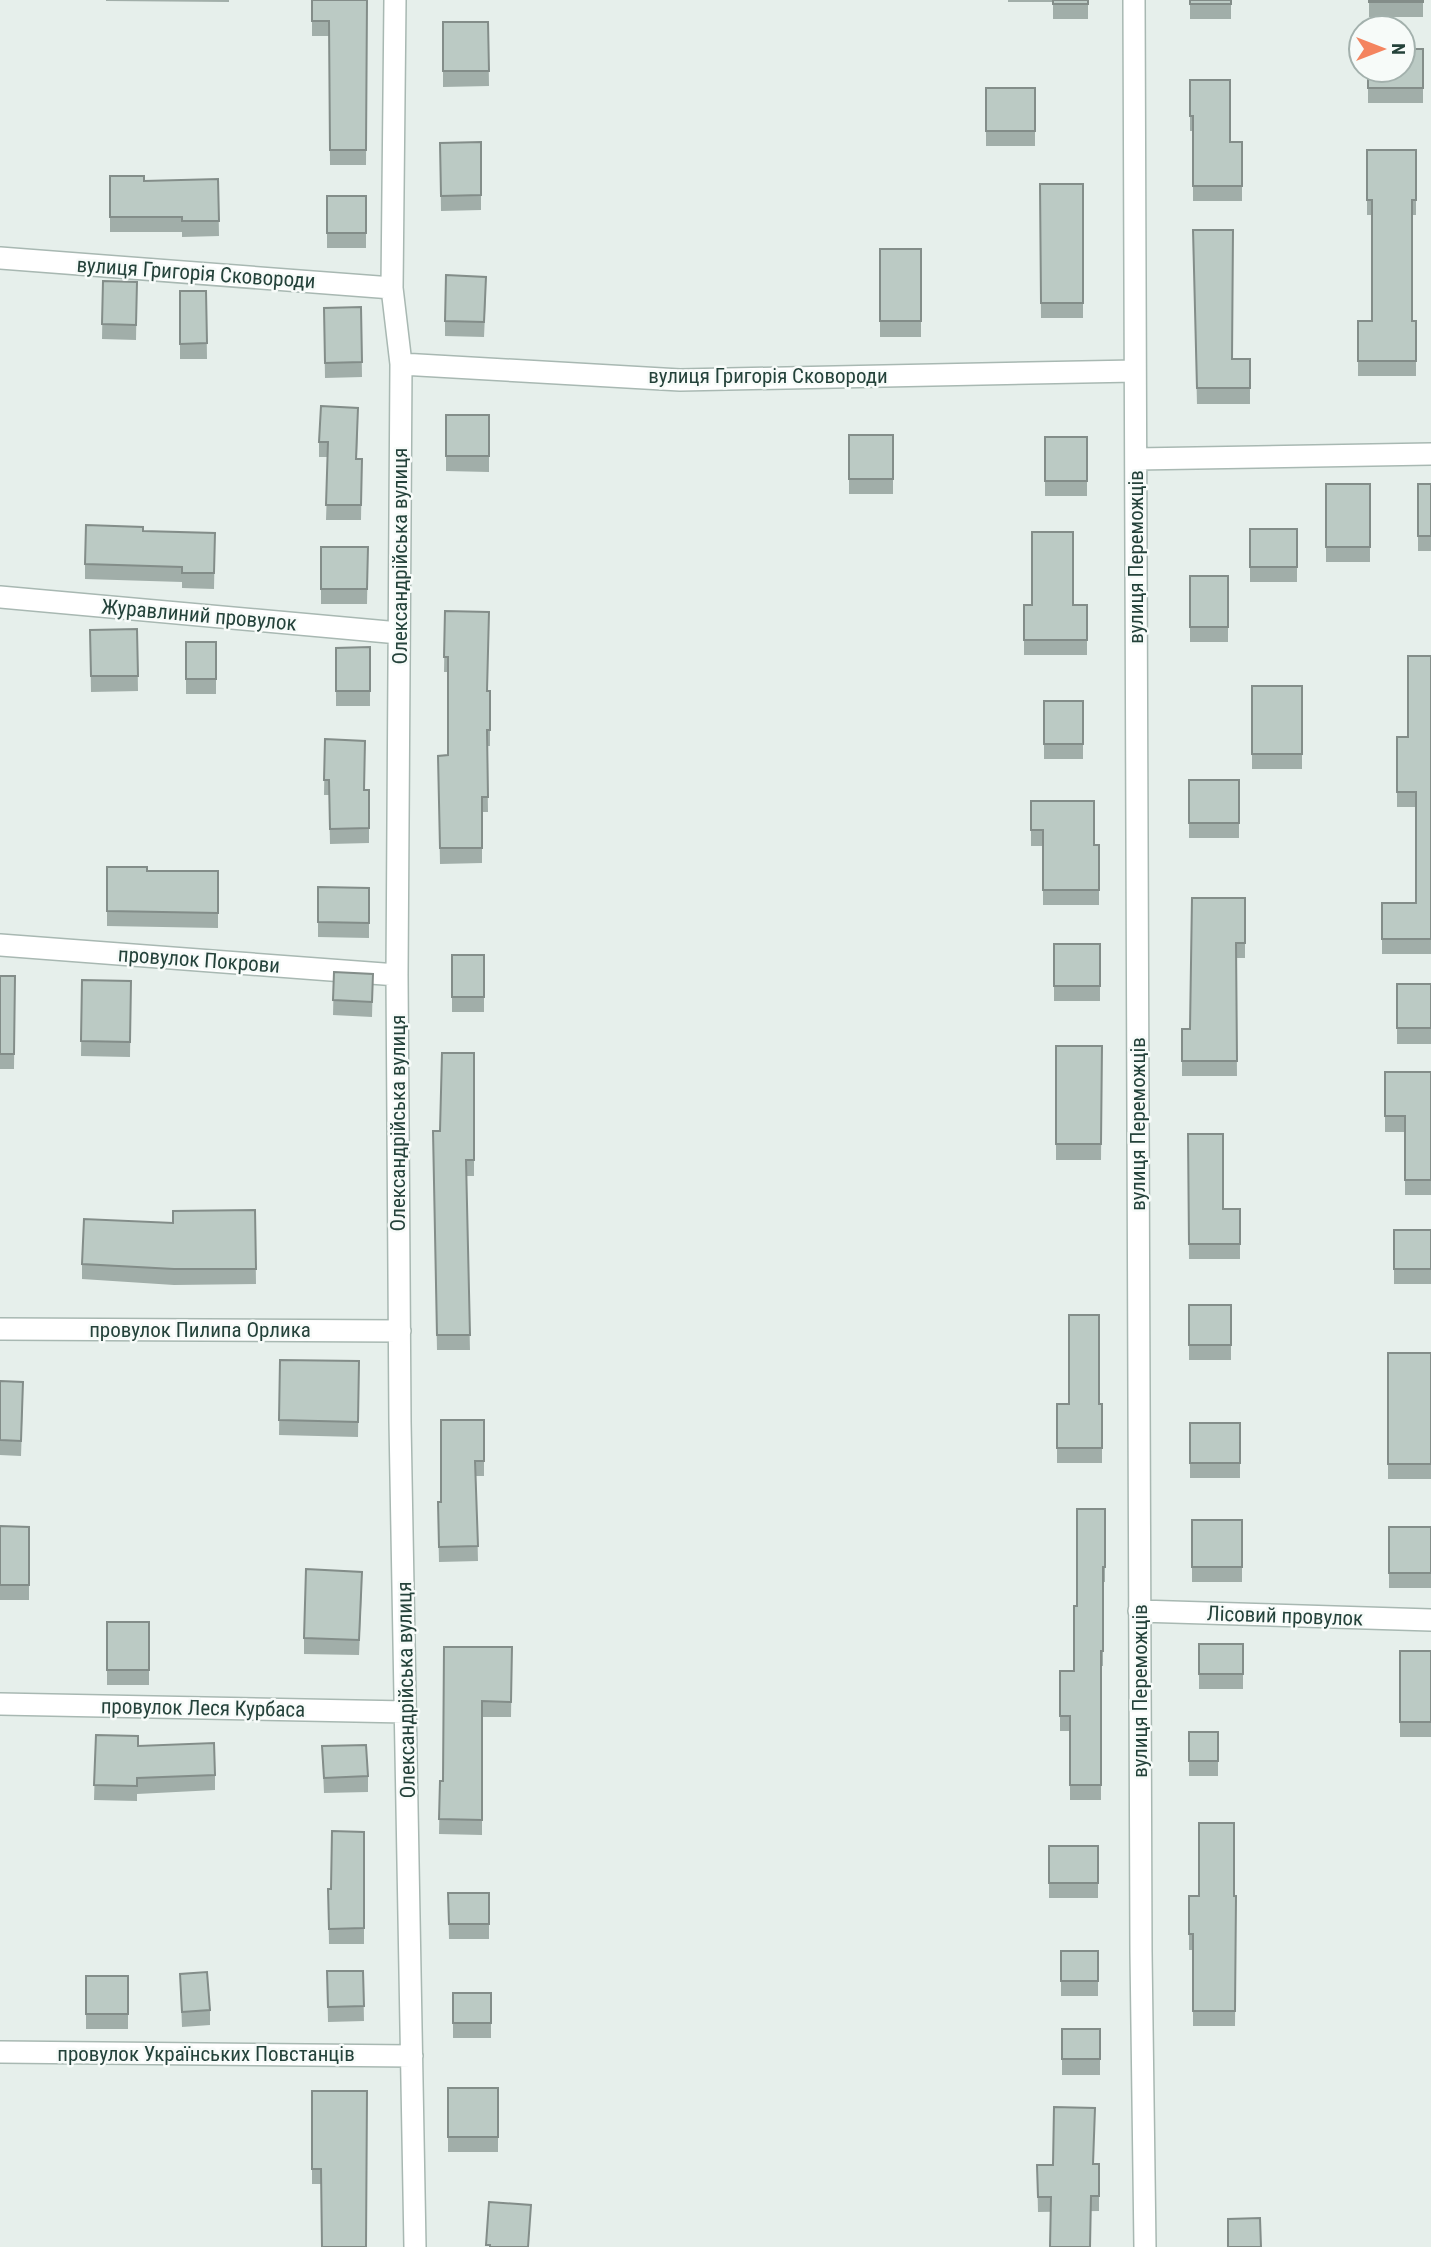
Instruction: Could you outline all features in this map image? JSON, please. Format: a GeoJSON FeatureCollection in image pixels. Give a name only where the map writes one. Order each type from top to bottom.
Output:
{"type":"FeatureCollection","features":[{"type":"Feature","properties":{"kind":"street","name":"Олександрійська вулиця"},"geometry":{"type":"LineString","coordinates":[[395,0],[392,288],[401,364],[397,975],[400,1331],[415,2247]]}},
{"type":"Feature","properties":{"kind":"street","name":"вулиця Переможців"},"geometry":{"type":"LineString","coordinates":[[1134,0],[1139,1611],[1145,2247]]}},
{"type":"Feature","properties":{"kind":"street","name":"вулиця Григорія Сковороди"},"geometry":{"type":"LineString","coordinates":[[0,258],[392,288]]}},
{"type":"Feature","properties":{"kind":"street","name":"вулиця Григорія Сковороди"},"geometry":{"type":"LineString","coordinates":[[401,364],[680,380],[1135,371]]}},
{"type":"Feature","properties":{"kind":"street"},"geometry":{"type":"LineString","coordinates":[[1136,459],[1431,454]]}},
{"type":"Feature","properties":{"kind":"street","name":"Журавлиний провулок"},"geometry":{"type":"LineString","coordinates":[[0,597],[399,633]]}},
{"type":"Feature","properties":{"kind":"street","name":"провулок Покрови"},"geometry":{"type":"LineString","coordinates":[[0,945],[397,975]]}},
{"type":"Feature","properties":{"kind":"street","name":"провулок Пилипа Орлика"},"geometry":{"type":"LineString","coordinates":[[0,1329],[400,1331]]}},
{"type":"Feature","properties":{"kind":"street","name":"Лісовий провулок"},"geometry":{"type":"LineString","coordinates":[[1139,1611],[1431,1620]]}},
{"type":"Feature","properties":{"kind":"street","name":"провулок Леся Курбаса"},"geometry":{"type":"LineString","coordinates":[[0,1704],[406,1712]]}},
{"type":"Feature","properties":{"kind":"street","name":"провулок Українських Повстанців"},"geometry":{"type":"LineString","coordinates":[[0,2052],[412,2056]]}},
{"type":"Feature","properties":{"kind":"building"},"geometry":{"type":"Polygon","coordinates":[[[312,0],[367,0],[366,150],[330,150],[329,21],[312,21],[312,0]]]}},
{"type":"Feature","properties":{"kind":"building"},"geometry":{"type":"Polygon","coordinates":[[[1053,0],[1088,0],[1088,4],[1053,4],[1053,0]]]}},
{"type":"Feature","properties":{"kind":"building"},"geometry":{"type":"Polygon","coordinates":[[[1190,0],[1231,0],[1231,4],[1190,4],[1190,0]]]}},
{"type":"Feature","properties":{"kind":"building"},"geometry":{"type":"Polygon","coordinates":[[[1423,0],[1423,2],[1369,2],[1423,0]]]}},
{"type":"Feature","properties":{"kind":"building"},"geometry":{"type":"Polygon","coordinates":[[[443,22],[488,22],[489,71],[443,71],[443,22]]]}},
{"type":"Feature","properties":{"kind":"building"},"geometry":{"type":"Polygon","coordinates":[[[1417,49],[1423,49],[1423,88],[1368,88],[1368,84],[1417,84],[1417,49]]]}},
{"type":"Feature","properties":{"kind":"building"},"geometry":{"type":"Polygon","coordinates":[[[1190,80],[1230,80],[1230,142],[1242,142],[1242,186],[1193,186],[1190,80]]]}},
{"type":"Feature","properties":{"kind":"building"},"geometry":{"type":"Polygon","coordinates":[[[986,88],[1035,88],[1035,131],[986,131],[986,88]]]}},
{"type":"Feature","properties":{"kind":"building"},"geometry":{"type":"Polygon","coordinates":[[[481,142],[481,195],[441,196],[440,143],[481,142]]]}},
{"type":"Feature","properties":{"kind":"building"},"geometry":{"type":"Polygon","coordinates":[[[1367,150],[1416,150],[1416,200],[1412,200],[1412,321],[1416,321],[1416,361],[1358,361],[1358,321],[1372,321],[1372,200],[1367,200],[1367,150]]]}},
{"type":"Feature","properties":{"kind":"building"},"geometry":{"type":"Polygon","coordinates":[[[110,176],[144,176],[144,181],[218,179],[219,221],[182,221],[182,217],[110,217],[110,176]]]}},
{"type":"Feature","properties":{"kind":"building"},"geometry":{"type":"Polygon","coordinates":[[[1040,184],[1083,184],[1083,303],[1041,303],[1040,184]]]}},
{"type":"Feature","properties":{"kind":"building"},"geometry":{"type":"Polygon","coordinates":[[[327,196],[366,196],[366,233],[327,233],[327,196]]]}},
{"type":"Feature","properties":{"kind":"building"},"geometry":{"type":"Polygon","coordinates":[[[1193,230],[1233,230],[1232,359],[1250,359],[1250,388],[1197,388],[1193,230]]]}},
{"type":"Feature","properties":{"kind":"building"},"geometry":{"type":"Polygon","coordinates":[[[880,249],[921,249],[921,321],[880,321],[880,249]]]}},
{"type":"Feature","properties":{"kind":"building"},"geometry":{"type":"Polygon","coordinates":[[[446,275],[486,277],[484,322],[445,321],[446,275]]]}},
{"type":"Feature","properties":{"kind":"building"},"geometry":{"type":"Polygon","coordinates":[[[103,281],[137,282],[136,325],[102,324],[103,281]]]}},
{"type":"Feature","properties":{"kind":"building"},"geometry":{"type":"Polygon","coordinates":[[[180,291],[206,291],[207,343],[180,344],[180,291]]]}},
{"type":"Feature","properties":{"kind":"building"},"geometry":{"type":"Polygon","coordinates":[[[361,307],[362,362],[325,363],[324,308],[361,307]]]}},
{"type":"Feature","properties":{"kind":"building"},"geometry":{"type":"Polygon","coordinates":[[[321,406],[358,408],[356,459],[362,459],[361,505],[326,505],[328,442],[319,442],[321,406]]]}},
{"type":"Feature","properties":{"kind":"building"},"geometry":{"type":"Polygon","coordinates":[[[446,415],[489,415],[489,456],[446,456],[446,415]]]}},
{"type":"Feature","properties":{"kind":"building"},"geometry":{"type":"Polygon","coordinates":[[[849,435],[893,435],[893,479],[849,479],[849,435]]]}},
{"type":"Feature","properties":{"kind":"building"},"geometry":{"type":"Polygon","coordinates":[[[1045,437],[1087,437],[1087,481],[1045,481],[1045,437]]]}},
{"type":"Feature","properties":{"kind":"building"},"geometry":{"type":"Polygon","coordinates":[[[1326,484],[1370,484],[1370,547],[1326,547],[1326,484]]]}},
{"type":"Feature","properties":{"kind":"building"},"geometry":{"type":"Polygon","coordinates":[[[1418,484],[1431,484],[1431,536],[1418,536],[1418,484]]]}},
{"type":"Feature","properties":{"kind":"building"},"geometry":{"type":"Polygon","coordinates":[[[86,525],[143,527],[143,531],[215,533],[214,573],[182,573],[182,567],[85,564],[86,525]]]}},
{"type":"Feature","properties":{"kind":"building"},"geometry":{"type":"Polygon","coordinates":[[[1250,529],[1297,529],[1297,567],[1250,567],[1250,529]]]}},
{"type":"Feature","properties":{"kind":"building"},"geometry":{"type":"Polygon","coordinates":[[[1032,532],[1073,532],[1073,605],[1087,605],[1087,640],[1024,640],[1024,605],[1032,605],[1032,532]]]}},
{"type":"Feature","properties":{"kind":"building"},"geometry":{"type":"Polygon","coordinates":[[[321,547],[368,547],[367,589],[321,589],[321,547]]]}},
{"type":"Feature","properties":{"kind":"building"},"geometry":{"type":"Polygon","coordinates":[[[1190,576],[1228,576],[1228,627],[1190,627],[1190,576]]]}},
{"type":"Feature","properties":{"kind":"building"},"geometry":{"type":"Polygon","coordinates":[[[445,611],[489,612],[487,691],[490,691],[490,730],[487,730],[488,797],[482,797],[482,848],[440,848],[438,756],[448,755],[445,611]]]}},
{"type":"Feature","properties":{"kind":"building"},"geometry":{"type":"Polygon","coordinates":[[[137,629],[138,676],[91,676],[90,630],[137,629]]]}},
{"type":"Feature","properties":{"kind":"building"},"geometry":{"type":"Polygon","coordinates":[[[186,642],[216,642],[216,679],[186,679],[186,642]]]}},
{"type":"Feature","properties":{"kind":"building"},"geometry":{"type":"Polygon","coordinates":[[[370,647],[370,691],[336,691],[336,648],[370,647]]]}},
{"type":"Feature","properties":{"kind":"building"},"geometry":{"type":"Polygon","coordinates":[[[1408,656],[1431,656],[1431,939],[1382,939],[1382,903],[1416,903],[1416,792],[1397,792],[1397,737],[1408,737],[1408,656]]]}},
{"type":"Feature","properties":{"kind":"building"},"geometry":{"type":"Polygon","coordinates":[[[1252,686],[1302,686],[1302,754],[1252,754],[1252,686]]]}},
{"type":"Feature","properties":{"kind":"building"},"geometry":{"type":"Polygon","coordinates":[[[1044,701],[1083,701],[1083,744],[1044,744],[1044,701]]]}},
{"type":"Feature","properties":{"kind":"building"},"geometry":{"type":"Polygon","coordinates":[[[325,739],[365,741],[364,790],[369,790],[369,828],[330,829],[329,780],[324,780],[325,739]]]}},
{"type":"Feature","properties":{"kind":"building"},"geometry":{"type":"Polygon","coordinates":[[[1189,780],[1239,780],[1239,823],[1189,823],[1189,780]]]}},
{"type":"Feature","properties":{"kind":"building"},"geometry":{"type":"Polygon","coordinates":[[[1031,801],[1094,801],[1094,845],[1099,845],[1099,890],[1043,890],[1043,830],[1031,830],[1031,801]]]}},
{"type":"Feature","properties":{"kind":"building"},"geometry":{"type":"Polygon","coordinates":[[[107,867],[147,867],[147,871],[218,871],[218,913],[107,911],[107,867]]]}},
{"type":"Feature","properties":{"kind":"building"},"geometry":{"type":"Polygon","coordinates":[[[318,887],[369,888],[369,923],[318,922],[318,887]]]}},
{"type":"Feature","properties":{"kind":"building"},"geometry":{"type":"Polygon","coordinates":[[[1192,898],[1245,898],[1245,943],[1236,943],[1237,1061],[1182,1061],[1182,1029],[1190,1029],[1192,898]]]}},
{"type":"Feature","properties":{"kind":"building"},"geometry":{"type":"Polygon","coordinates":[[[1054,944],[1100,944],[1100,986],[1054,986],[1054,944]]]}},
{"type":"Feature","properties":{"kind":"building"},"geometry":{"type":"Polygon","coordinates":[[[452,955],[484,955],[484,997],[452,997],[452,955]]]}},
{"type":"Feature","properties":{"kind":"building"},"geometry":{"type":"Polygon","coordinates":[[[334,972],[373,974],[372,1002],[333,1000],[334,972]]]}},
{"type":"Feature","properties":{"kind":"building"},"geometry":{"type":"Polygon","coordinates":[[[0,976],[15,976],[14,1054],[0,1054],[0,976]]]}},
{"type":"Feature","properties":{"kind":"building"},"geometry":{"type":"Polygon","coordinates":[[[82,980],[131,981],[130,1042],[81,1041],[82,980]]]}},
{"type":"Feature","properties":{"kind":"building"},"geometry":{"type":"Polygon","coordinates":[[[1397,984],[1431,984],[1431,1028],[1397,1028],[1397,984]]]}},
{"type":"Feature","properties":{"kind":"building"},"geometry":{"type":"Polygon","coordinates":[[[1056,1046],[1102,1046],[1101,1144],[1056,1144],[1056,1046]]]}},
{"type":"Feature","properties":{"kind":"building"},"geometry":{"type":"Polygon","coordinates":[[[442,1053],[474,1053],[474,1160],[466,1160],[470,1335],[437,1335],[433,1131],[440,1131],[442,1053]]]}},
{"type":"Feature","properties":{"kind":"building"},"geometry":{"type":"Polygon","coordinates":[[[1385,1072],[1431,1072],[1431,1180],[1405,1180],[1405,1116],[1385,1116],[1385,1072]]]}},
{"type":"Feature","properties":{"kind":"building"},"geometry":{"type":"Polygon","coordinates":[[[1188,1134],[1223,1134],[1223,1209],[1240,1209],[1240,1244],[1189,1244],[1188,1134]]]}},
{"type":"Feature","properties":{"kind":"building"},"geometry":{"type":"Polygon","coordinates":[[[255,1210],[256,1269],[174,1269],[82,1264],[84,1219],[173,1223],[173,1211],[255,1210]]]}},
{"type":"Feature","properties":{"kind":"building"},"geometry":{"type":"Polygon","coordinates":[[[1394,1230],[1431,1230],[1431,1269],[1394,1269],[1394,1230]]]}},
{"type":"Feature","properties":{"kind":"building"},"geometry":{"type":"Polygon","coordinates":[[[1189,1305],[1231,1305],[1231,1345],[1189,1345],[1189,1305]]]}},
{"type":"Feature","properties":{"kind":"building"},"geometry":{"type":"Polygon","coordinates":[[[1069,1315],[1099,1315],[1102,1448],[1057,1448],[1057,1404],[1069,1404],[1069,1315]]]}},
{"type":"Feature","properties":{"kind":"building"},"geometry":{"type":"Polygon","coordinates":[[[1388,1353],[1431,1353],[1431,1464],[1388,1464],[1388,1353]]]}},
{"type":"Feature","properties":{"kind":"building"},"geometry":{"type":"Polygon","coordinates":[[[280,1360],[359,1361],[358,1422],[279,1420],[280,1360]]]}},
{"type":"Feature","properties":{"kind":"building"},"geometry":{"type":"Polygon","coordinates":[[[0,1381],[23,1382],[21,1441],[0,1440],[0,1381]]]}},
{"type":"Feature","properties":{"kind":"building"},"geometry":{"type":"Polygon","coordinates":[[[441,1420],[484,1420],[484,1461],[475,1461],[478,1546],[439,1547],[441,1420]]]}},
{"type":"Feature","properties":{"kind":"building"},"geometry":{"type":"Polygon","coordinates":[[[1190,1423],[1240,1423],[1240,1463],[1190,1463],[1190,1423]]]}},
{"type":"Feature","properties":{"kind":"building"},"geometry":{"type":"Polygon","coordinates":[[[1077,1509],[1105,1509],[1101,1785],[1070,1785],[1070,1716],[1060,1716],[1060,1671],[1074,1671],[1077,1509]]]}},
{"type":"Feature","properties":{"kind":"building"},"geometry":{"type":"Polygon","coordinates":[[[1192,1520],[1242,1520],[1242,1567],[1192,1567],[1192,1520]]]}},
{"type":"Feature","properties":{"kind":"building"},"geometry":{"type":"Polygon","coordinates":[[[0,1526],[29,1527],[29,1585],[0,1585],[0,1526]]]}},
{"type":"Feature","properties":{"kind":"building"},"geometry":{"type":"Polygon","coordinates":[[[1389,1527],[1431,1527],[1431,1573],[1389,1573],[1389,1527]]]}},
{"type":"Feature","properties":{"kind":"building"},"geometry":{"type":"Polygon","coordinates":[[[306,1569],[362,1572],[359,1640],[304,1638],[306,1569]]]}},
{"type":"Feature","properties":{"kind":"building"},"geometry":{"type":"Polygon","coordinates":[[[107,1622],[149,1622],[149,1670],[107,1670],[107,1622]]]}},
{"type":"Feature","properties":{"kind":"building"},"geometry":{"type":"Polygon","coordinates":[[[1199,1644],[1243,1644],[1243,1674],[1199,1674],[1199,1644]]]}},
{"type":"Feature","properties":{"kind":"building"},"geometry":{"type":"Polygon","coordinates":[[[444,1647],[512,1647],[511,1702],[482,1701],[482,1820],[439,1819],[440,1781],[443,1781],[444,1647]]]}},
{"type":"Feature","properties":{"kind":"building"},"geometry":{"type":"Polygon","coordinates":[[[1400,1651],[1431,1651],[1431,1722],[1400,1722],[1400,1651]]]}},
{"type":"Feature","properties":{"kind":"building"},"geometry":{"type":"Polygon","coordinates":[[[1189,1732],[1218,1732],[1218,1761],[1189,1761],[1189,1732]]]}},
{"type":"Feature","properties":{"kind":"building"},"geometry":{"type":"Polygon","coordinates":[[[96,1735],[138,1736],[138,1746],[214,1743],[215,1775],[137,1778],[137,1786],[94,1785],[96,1735]]]}},
{"type":"Feature","properties":{"kind":"building"},"geometry":{"type":"Polygon","coordinates":[[[366,1745],[368,1776],[324,1778],[322,1746],[366,1745]]]}},
{"type":"Feature","properties":{"kind":"building"},"geometry":{"type":"Polygon","coordinates":[[[1199,1823],[1234,1823],[1235,2011],[1193,2011],[1193,1934],[1189,1934],[1189,1896],[1199,1896],[1199,1823]]]}},
{"type":"Feature","properties":{"kind":"building"},"geometry":{"type":"Polygon","coordinates":[[[332,1831],[364,1832],[364,1928],[329,1929],[328,1889],[331,1889],[332,1831]]]}},
{"type":"Feature","properties":{"kind":"building"},"geometry":{"type":"Polygon","coordinates":[[[1049,1846],[1098,1846],[1098,1883],[1049,1883],[1049,1846]]]}},
{"type":"Feature","properties":{"kind":"building"},"geometry":{"type":"Polygon","coordinates":[[[448,1893],[489,1893],[489,1924],[449,1924],[448,1893]]]}},
{"type":"Feature","properties":{"kind":"building"},"geometry":{"type":"Polygon","coordinates":[[[1061,1951],[1098,1951],[1098,1981],[1061,1981],[1061,1951]]]}},
{"type":"Feature","properties":{"kind":"building"},"geometry":{"type":"Polygon","coordinates":[[[327,1971],[363,1971],[364,2006],[328,2007],[327,1971]]]}},
{"type":"Feature","properties":{"kind":"building"},"geometry":{"type":"Polygon","coordinates":[[[207,1972],[210,2010],[182,2012],[180,1974],[207,1972]]]}},
{"type":"Feature","properties":{"kind":"building"},"geometry":{"type":"Polygon","coordinates":[[[86,1976],[128,1976],[128,2014],[86,2014],[86,1976]]]}},
{"type":"Feature","properties":{"kind":"building"},"geometry":{"type":"Polygon","coordinates":[[[453,1993],[491,1993],[491,2023],[453,2023],[453,1993]]]}},
{"type":"Feature","properties":{"kind":"building"},"geometry":{"type":"Polygon","coordinates":[[[1062,2029],[1100,2029],[1100,2059],[1062,2059],[1062,2029]]]}},
{"type":"Feature","properties":{"kind":"building"},"geometry":{"type":"Polygon","coordinates":[[[448,2088],[498,2088],[498,2137],[448,2137],[448,2088]]]}},
{"type":"Feature","properties":{"kind":"building"},"geometry":{"type":"Polygon","coordinates":[[[312,2091],[367,2091],[366,2247],[322,2247],[321,2169],[312,2169],[312,2091]]]}},
{"type":"Feature","properties":{"kind":"building"},"geometry":{"type":"Polygon","coordinates":[[[1054,2107],[1095,2108],[1093,2164],[1099,2164],[1099,2196],[1091,2196],[1090,2247],[1050,2247],[1051,2197],[1038,2197],[1037,2165],[1053,2165],[1054,2107]]]}},
{"type":"Feature","properties":{"kind":"building"},"geometry":{"type":"Polygon","coordinates":[[[489,2202],[531,2205],[528,2247],[486,2245],[489,2202]]]}},
{"type":"Feature","properties":{"kind":"building"},"geometry":{"type":"Polygon","coordinates":[[[1260,2218],[1261,2247],[1228,2247],[1228,2219],[1260,2218]]]}}]}
